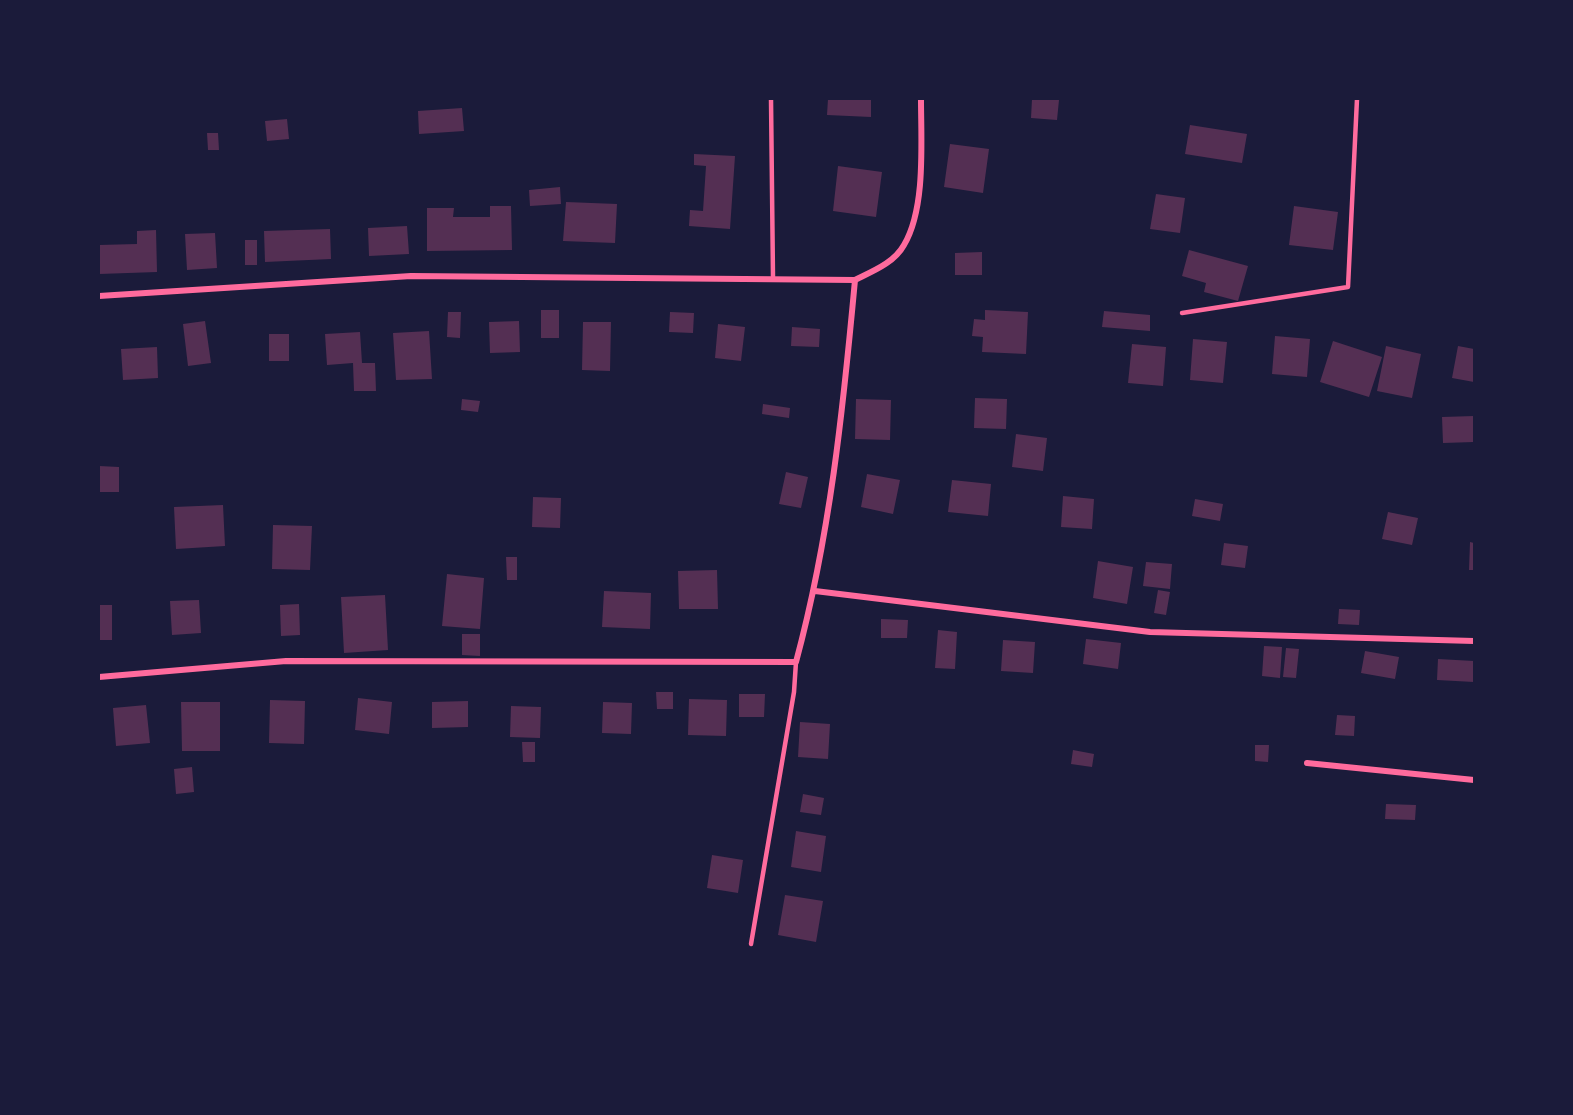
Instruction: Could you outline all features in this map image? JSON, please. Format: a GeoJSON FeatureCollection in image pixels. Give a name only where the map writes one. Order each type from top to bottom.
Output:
{"type":"FeatureCollection","features":[{"type":"Feature","properties":{"kind":"street"},"geometry":{"type":"LineString","coordinates":[[99,296],[411,276],[855,280],[884,266],[903,247],[914,221],[921,164],[921,99]]}},
{"type":"Feature","properties":{"kind":"street"},"geometry":{"type":"LineString","coordinates":[[99,677],[286,661],[796,662],[815,591],[840,439],[855,280]]}},
{"type":"Feature","properties":{"kind":"street"},"geometry":{"type":"LineString","coordinates":[[815,591],[1150,632],[1474,641]]}},
{"type":"Feature","properties":{"kind":"street"},"geometry":{"type":"LineString","coordinates":[[1307,763],[1474,780]]}},
{"type":"Feature","properties":{"kind":"lane"},"geometry":{"type":"LineString","coordinates":[[771,99],[773,278]]}},
{"type":"Feature","properties":{"kind":"lane"},"geometry":{"type":"LineString","coordinates":[[1182,312],[1348,287],[1357,99]]}},
{"type":"Feature","properties":{"kind":"lane"},"geometry":{"type":"LineString","coordinates":[[751,944],[796,662]]}},
{"type":"Feature","properties":{"kind":"building"},"geometry":{"type":"Polygon","coordinates":[[[828,99],[871,99],[871,117],[827,115],[828,99]]]}},
{"type":"Feature","properties":{"kind":"building"},"geometry":{"type":"Polygon","coordinates":[[[1032,99],[1059,100],[1057,120],[1031,118],[1032,99]]]}},
{"type":"Feature","properties":{"kind":"building"},"geometry":{"type":"Polygon","coordinates":[[[462,108],[464,131],[419,134],[418,111],[462,108]]]}},
{"type":"Feature","properties":{"kind":"building"},"geometry":{"type":"Polygon","coordinates":[[[287,119],[289,139],[267,141],[265,121],[287,119]]]}},
{"type":"Feature","properties":{"kind":"building"},"geometry":{"type":"Polygon","coordinates":[[[1190,125],[1247,134],[1242,163],[1185,154],[1190,125]]]}},
{"type":"Feature","properties":{"kind":"building"},"geometry":{"type":"Polygon","coordinates":[[[207,133],[218,133],[219,150],[208,150],[207,133]]]}},
{"type":"Feature","properties":{"kind":"building"},"geometry":{"type":"Polygon","coordinates":[[[950,144],[989,149],[983,193],[944,187],[950,144]]]}},
{"type":"Feature","properties":{"kind":"building"},"geometry":{"type":"Polygon","coordinates":[[[694,154],[735,156],[730,229],[689,226],[690,210],[703,211],[706,166],[694,165],[694,154]]]}},
{"type":"Feature","properties":{"kind":"building"},"geometry":{"type":"Polygon","coordinates":[[[838,166],[882,172],[876,217],[833,211],[838,166]]]}},
{"type":"Feature","properties":{"kind":"building"},"geometry":{"type":"Polygon","coordinates":[[[560,187],[561,204],[530,206],[529,190],[560,187]]]}},
{"type":"Feature","properties":{"kind":"building"},"geometry":{"type":"Polygon","coordinates":[[[1156,194],[1185,198],[1180,233],[1150,229],[1156,194]]]}},
{"type":"Feature","properties":{"kind":"building"},"geometry":{"type":"Polygon","coordinates":[[[566,202],[617,204],[615,243],[563,241],[566,202]]]}},
{"type":"Feature","properties":{"kind":"building"},"geometry":{"type":"Polygon","coordinates":[[[490,206],[511,206],[512,250],[427,251],[427,208],[454,208],[453,217],[490,217],[490,206]]]}},
{"type":"Feature","properties":{"kind":"building"},"geometry":{"type":"Polygon","coordinates":[[[1294,206],[1338,212],[1333,250],[1289,245],[1294,206]]]}},
{"type":"Feature","properties":{"kind":"building"},"geometry":{"type":"Polygon","coordinates":[[[407,226],[409,254],[369,256],[368,228],[407,226]]]}},
{"type":"Feature","properties":{"kind":"building"},"geometry":{"type":"Polygon","coordinates":[[[330,229],[331,259],[265,262],[264,231],[330,229]]]}},
{"type":"Feature","properties":{"kind":"building"},"geometry":{"type":"Polygon","coordinates":[[[156,230],[157,272],[99,274],[99,245],[137,244],[137,231],[156,230]]]}},
{"type":"Feature","properties":{"kind":"building"},"geometry":{"type":"Polygon","coordinates":[[[215,233],[217,268],[187,270],[185,234],[215,233]]]}},
{"type":"Feature","properties":{"kind":"building"},"geometry":{"type":"Polygon","coordinates":[[[245,240],[257,240],[257,265],[245,265],[245,240]]]}},
{"type":"Feature","properties":{"kind":"building"},"geometry":{"type":"Polygon","coordinates":[[[1189,250],[1248,266],[1238,301],[1204,292],[1206,283],[1182,276],[1189,250]]]}},
{"type":"Feature","properties":{"kind":"building"},"geometry":{"type":"Polygon","coordinates":[[[982,252],[982,275],[955,275],[955,253],[982,252]]]}},
{"type":"Feature","properties":{"kind":"building"},"geometry":{"type":"Polygon","coordinates":[[[541,310],[559,310],[559,338],[541,338],[541,310]]]}},
{"type":"Feature","properties":{"kind":"building"},"geometry":{"type":"Polygon","coordinates":[[[985,310],[1028,312],[1026,354],[982,352],[983,337],[972,336],[974,319],[985,320],[985,310]]]}},
{"type":"Feature","properties":{"kind":"building"},"geometry":{"type":"Polygon","coordinates":[[[1104,311],[1150,315],[1150,331],[1102,327],[1104,311]]]}},
{"type":"Feature","properties":{"kind":"building"},"geometry":{"type":"Polygon","coordinates":[[[448,312],[461,312],[460,338],[447,337],[448,312]]]}},
{"type":"Feature","properties":{"kind":"building"},"geometry":{"type":"Polygon","coordinates":[[[670,312],[694,313],[693,333],[669,332],[670,312]]]}},
{"type":"Feature","properties":{"kind":"building"},"geometry":{"type":"Polygon","coordinates":[[[205,321],[211,363],[188,366],[183,324],[205,321]]]}},
{"type":"Feature","properties":{"kind":"building"},"geometry":{"type":"Polygon","coordinates":[[[519,321],[520,352],[490,353],[489,322],[519,321]]]}},
{"type":"Feature","properties":{"kind":"building"},"geometry":{"type":"Polygon","coordinates":[[[583,322],[611,322],[610,371],[582,370],[583,322]]]}},
{"type":"Feature","properties":{"kind":"building"},"geometry":{"type":"Polygon","coordinates":[[[718,324],[745,327],[741,361],[715,358],[718,324]]]}},
{"type":"Feature","properties":{"kind":"building"},"geometry":{"type":"Polygon","coordinates":[[[792,327],[820,329],[819,347],[791,346],[792,327]]]}},
{"type":"Feature","properties":{"kind":"building"},"geometry":{"type":"Polygon","coordinates":[[[429,331],[432,379],[396,380],[393,333],[429,331]]]}},
{"type":"Feature","properties":{"kind":"building"},"geometry":{"type":"Polygon","coordinates":[[[360,332],[362,363],[375,363],[376,391],[354,391],[353,363],[327,365],[325,334],[360,332]]]}},
{"type":"Feature","properties":{"kind":"building"},"geometry":{"type":"Polygon","coordinates":[[[269,334],[289,334],[289,361],[269,361],[269,334]]]}},
{"type":"Feature","properties":{"kind":"building"},"geometry":{"type":"Polygon","coordinates":[[[1275,336],[1310,339],[1307,377],[1272,374],[1275,336]]]}},
{"type":"Feature","properties":{"kind":"building"},"geometry":{"type":"Polygon","coordinates":[[[1193,339],[1227,342],[1223,383],[1190,380],[1193,339]]]}},
{"type":"Feature","properties":{"kind":"building"},"geometry":{"type":"Polygon","coordinates":[[[1333,341],[1382,357],[1369,397],[1320,382],[1333,341]]]}},
{"type":"Feature","properties":{"kind":"building"},"geometry":{"type":"Polygon","coordinates":[[[1132,344],[1166,347],[1163,386],[1128,383],[1132,344]]]}},
{"type":"Feature","properties":{"kind":"building"},"geometry":{"type":"Polygon","coordinates":[[[1386,346],[1421,354],[1412,398],[1377,391],[1386,346]]]}},
{"type":"Feature","properties":{"kind":"building"},"geometry":{"type":"Polygon","coordinates":[[[1458,346],[1474,349],[1474,382],[1452,378],[1458,346]]]}},
{"type":"Feature","properties":{"kind":"building"},"geometry":{"type":"Polygon","coordinates":[[[157,347],[158,378],[123,380],[121,349],[157,347]]]}},
{"type":"Feature","properties":{"kind":"building"},"geometry":{"type":"Polygon","coordinates":[[[975,398],[1007,399],[1006,429],[974,428],[975,398]]]}},
{"type":"Feature","properties":{"kind":"building"},"geometry":{"type":"Polygon","coordinates":[[[462,399],[480,401],[478,412],[461,410],[462,399]]]}},
{"type":"Feature","properties":{"kind":"building"},"geometry":{"type":"Polygon","coordinates":[[[856,399],[891,400],[890,440],[855,439],[856,399]]]}},
{"type":"Feature","properties":{"kind":"building"},"geometry":{"type":"Polygon","coordinates":[[[763,404],[790,408],[789,418],[762,414],[763,404]]]}},
{"type":"Feature","properties":{"kind":"building"},"geometry":{"type":"Polygon","coordinates":[[[1474,416],[1474,442],[1443,443],[1442,417],[1474,416]]]}},
{"type":"Feature","properties":{"kind":"building"},"geometry":{"type":"Polygon","coordinates":[[[1016,434],[1047,438],[1043,471],[1012,467],[1016,434]]]}},
{"type":"Feature","properties":{"kind":"building"},"geometry":{"type":"Polygon","coordinates":[[[99,466],[119,467],[119,492],[99,492],[99,466]]]}},
{"type":"Feature","properties":{"kind":"building"},"geometry":{"type":"Polygon","coordinates":[[[786,472],[808,477],[801,508],[779,504],[786,472]]]}},
{"type":"Feature","properties":{"kind":"building"},"geometry":{"type":"Polygon","coordinates":[[[867,474],[900,480],[893,514],[861,507],[867,474]]]}},
{"type":"Feature","properties":{"kind":"building"},"geometry":{"type":"Polygon","coordinates":[[[952,480],[991,484],[988,516],[948,512],[952,480]]]}},
{"type":"Feature","properties":{"kind":"building"},"geometry":{"type":"Polygon","coordinates":[[[1063,496],[1094,499],[1092,529],[1061,527],[1063,496]]]}},
{"type":"Feature","properties":{"kind":"building"},"geometry":{"type":"Polygon","coordinates":[[[533,497],[561,498],[560,528],[532,527],[533,497]]]}},
{"type":"Feature","properties":{"kind":"building"},"geometry":{"type":"Polygon","coordinates":[[[1195,499],[1223,504],[1220,521],[1192,516],[1195,499]]]}},
{"type":"Feature","properties":{"kind":"building"},"geometry":{"type":"Polygon","coordinates":[[[223,505],[225,546],[176,549],[174,507],[223,505]]]}},
{"type":"Feature","properties":{"kind":"building"},"geometry":{"type":"Polygon","coordinates":[[[1388,512],[1418,518],[1412,545],[1382,539],[1388,512]]]}},
{"type":"Feature","properties":{"kind":"building"},"geometry":{"type":"Polygon","coordinates":[[[273,525],[312,526],[310,570],[272,569],[273,525]]]}},
{"type":"Feature","properties":{"kind":"building"},"geometry":{"type":"Polygon","coordinates":[[[1470,542],[1474,543],[1474,570],[1469,570],[1470,542]]]}},
{"type":"Feature","properties":{"kind":"building"},"geometry":{"type":"Polygon","coordinates":[[[1224,543],[1248,546],[1245,568],[1221,565],[1224,543]]]}},
{"type":"Feature","properties":{"kind":"building"},"geometry":{"type":"Polygon","coordinates":[[[506,557],[517,557],[517,580],[507,580],[506,557]]]}},
{"type":"Feature","properties":{"kind":"building"},"geometry":{"type":"Polygon","coordinates":[[[1098,561],[1133,567],[1127,604],[1093,598],[1098,561]]]}},
{"type":"Feature","properties":{"kind":"building"},"geometry":{"type":"Polygon","coordinates":[[[1146,562],[1172,564],[1170,589],[1143,586],[1146,562]]]}},
{"type":"Feature","properties":{"kind":"building"},"geometry":{"type":"Polygon","coordinates":[[[717,570],[718,609],[679,609],[678,571],[717,570]]]}},
{"type":"Feature","properties":{"kind":"building"},"geometry":{"type":"Polygon","coordinates":[[[447,574],[484,578],[480,629],[442,626],[447,574]]]}},
{"type":"Feature","properties":{"kind":"building"},"geometry":{"type":"Polygon","coordinates":[[[1158,590],[1170,592],[1166,615],[1154,613],[1158,590]]]}},
{"type":"Feature","properties":{"kind":"building"},"geometry":{"type":"Polygon","coordinates":[[[604,591],[651,593],[650,629],[602,627],[604,591]]]}},
{"type":"Feature","properties":{"kind":"building"},"geometry":{"type":"Polygon","coordinates":[[[385,595],[388,650],[344,653],[341,597],[385,595]]]}},
{"type":"Feature","properties":{"kind":"building"},"geometry":{"type":"Polygon","coordinates":[[[199,600],[201,633],[172,635],[170,601],[199,600]]]}},
{"type":"Feature","properties":{"kind":"building"},"geometry":{"type":"Polygon","coordinates":[[[299,604],[300,635],[281,636],[280,605],[299,604]]]}},
{"type":"Feature","properties":{"kind":"building"},"geometry":{"type":"Polygon","coordinates":[[[99,605],[112,605],[112,640],[99,640],[99,605]]]}},
{"type":"Feature","properties":{"kind":"building"},"geometry":{"type":"Polygon","coordinates":[[[1339,609],[1360,610],[1359,625],[1338,624],[1339,609]]]}},
{"type":"Feature","properties":{"kind":"building"},"geometry":{"type":"Polygon","coordinates":[[[881,619],[908,620],[907,638],[881,638],[881,619]]]}},
{"type":"Feature","properties":{"kind":"building"},"geometry":{"type":"Polygon","coordinates":[[[938,630],[957,632],[955,669],[935,668],[938,630]]]}},
{"type":"Feature","properties":{"kind":"building"},"geometry":{"type":"Polygon","coordinates":[[[462,634],[480,634],[480,656],[462,655],[462,634]]]}},
{"type":"Feature","properties":{"kind":"building"},"geometry":{"type":"Polygon","coordinates":[[[1086,639],[1121,643],[1118,669],[1083,664],[1086,639]]]}},
{"type":"Feature","properties":{"kind":"building"},"geometry":{"type":"Polygon","coordinates":[[[1003,640],[1035,642],[1033,673],[1001,671],[1003,640]]]}},
{"type":"Feature","properties":{"kind":"building"},"geometry":{"type":"Polygon","coordinates":[[[1264,646],[1282,647],[1280,678],[1262,676],[1264,646]]]}},
{"type":"Feature","properties":{"kind":"building"},"geometry":{"type":"Polygon","coordinates":[[[1286,648],[1299,649],[1296,678],[1283,677],[1286,648]]]}},
{"type":"Feature","properties":{"kind":"building"},"geometry":{"type":"Polygon","coordinates":[[[1365,651],[1399,657],[1395,679],[1361,673],[1365,651]]]}},
{"type":"Feature","properties":{"kind":"building"},"geometry":{"type":"Polygon","coordinates":[[[1438,659],[1474,661],[1474,682],[1437,680],[1438,659]]]}},
{"type":"Feature","properties":{"kind":"building"},"geometry":{"type":"Polygon","coordinates":[[[656,692],[673,692],[673,709],[657,709],[656,692]]]}},
{"type":"Feature","properties":{"kind":"building"},"geometry":{"type":"Polygon","coordinates":[[[739,694],[765,694],[764,717],[739,717],[739,694]]]}},
{"type":"Feature","properties":{"kind":"building"},"geometry":{"type":"Polygon","coordinates":[[[358,698],[392,702],[389,734],[355,730],[358,698]]]}},
{"type":"Feature","properties":{"kind":"building"},"geometry":{"type":"Polygon","coordinates":[[[689,699],[727,700],[726,736],[688,735],[689,699]]]}},
{"type":"Feature","properties":{"kind":"building"},"geometry":{"type":"Polygon","coordinates":[[[270,700],[305,701],[304,744],[269,743],[270,700]]]}},
{"type":"Feature","properties":{"kind":"building"},"geometry":{"type":"Polygon","coordinates":[[[468,701],[468,727],[432,728],[432,702],[468,701]]]}},
{"type":"Feature","properties":{"kind":"building"},"geometry":{"type":"Polygon","coordinates":[[[181,702],[220,702],[220,751],[182,751],[181,702]]]}},
{"type":"Feature","properties":{"kind":"building"},"geometry":{"type":"Polygon","coordinates":[[[603,702],[632,703],[631,734],[602,733],[603,702]]]}},
{"type":"Feature","properties":{"kind":"building"},"geometry":{"type":"Polygon","coordinates":[[[146,705],[150,743],[116,746],[113,708],[146,705]]]}},
{"type":"Feature","properties":{"kind":"building"},"geometry":{"type":"Polygon","coordinates":[[[511,706],[541,707],[540,738],[510,737],[511,706]]]}},
{"type":"Feature","properties":{"kind":"building"},"geometry":{"type":"Polygon","coordinates":[[[1337,715],[1355,716],[1354,736],[1335,735],[1337,715]]]}},
{"type":"Feature","properties":{"kind":"building"},"geometry":{"type":"Polygon","coordinates":[[[800,722],[830,724],[828,759],[798,757],[800,722]]]}},
{"type":"Feature","properties":{"kind":"building"},"geometry":{"type":"Polygon","coordinates":[[[522,742],[535,742],[535,762],[523,762],[522,742]]]}},
{"type":"Feature","properties":{"kind":"building"},"geometry":{"type":"Polygon","coordinates":[[[1255,745],[1269,745],[1268,762],[1255,761],[1255,745]]]}},
{"type":"Feature","properties":{"kind":"building"},"geometry":{"type":"Polygon","coordinates":[[[1073,750],[1094,754],[1092,767],[1071,764],[1073,750]]]}},
{"type":"Feature","properties":{"kind":"building"},"geometry":{"type":"Polygon","coordinates":[[[192,767],[194,792],[176,794],[174,769],[192,767]]]}},
{"type":"Feature","properties":{"kind":"building"},"geometry":{"type":"Polygon","coordinates":[[[803,794],[824,798],[821,815],[800,812],[803,794]]]}},
{"type":"Feature","properties":{"kind":"building"},"geometry":{"type":"Polygon","coordinates":[[[1386,804],[1416,805],[1415,820],[1385,819],[1386,804]]]}},
{"type":"Feature","properties":{"kind":"building"},"geometry":{"type":"Polygon","coordinates":[[[796,831],[826,836],[821,872],[791,867],[796,831]]]}},
{"type":"Feature","properties":{"kind":"building"},"geometry":{"type":"Polygon","coordinates":[[[712,855],[743,860],[738,893],[707,888],[712,855]]]}},
{"type":"Feature","properties":{"kind":"building"},"geometry":{"type":"Polygon","coordinates":[[[785,895],[823,901],[816,942],[778,935],[785,895]]]}}]}
